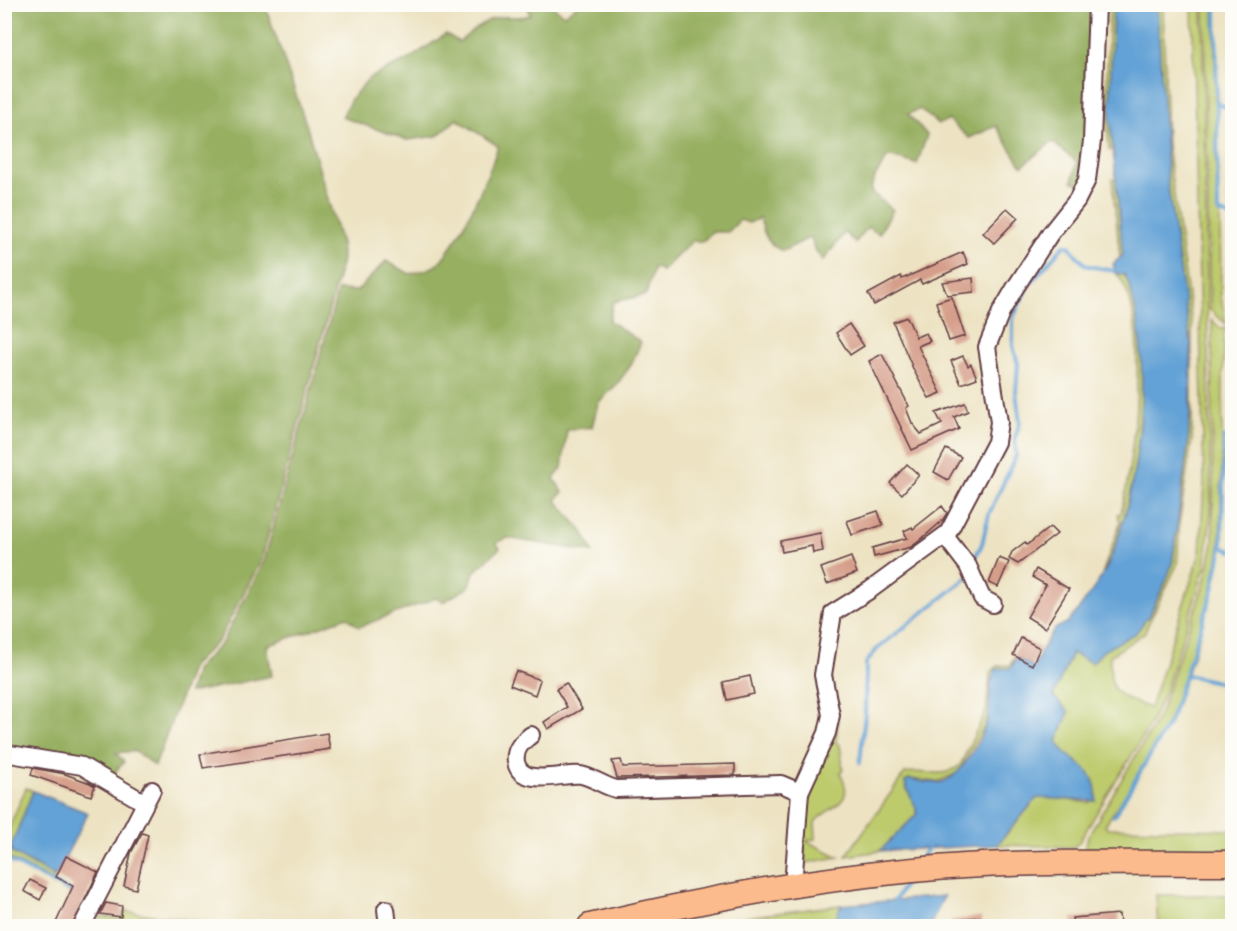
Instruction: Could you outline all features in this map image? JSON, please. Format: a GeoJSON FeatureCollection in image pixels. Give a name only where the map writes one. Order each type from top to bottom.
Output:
{"type":"FeatureCollection","features":[{"type":"Feature","properties":{"kind":"highway"},"geometry":{"type":"LineString","coordinates":[[590,927],[803,884],[963,866],[1099,862],[1233,863]]}},
{"type":"Feature","properties":{"kind":"street"},"geometry":{"type":"LineString","coordinates":[[803,884],[800,792],[828,733],[831,715],[824,675],[833,613],[870,590],[945,536],[956,520],[998,432],[987,347],[1001,312],[1030,262],[1077,200],[1087,180],[1092,141],[1097,4]]}},
{"type":"Feature","properties":{"kind":"street"},"geometry":{"type":"LineString","coordinates":[[945,536],[968,566],[982,598],[993,604]]}},
{"type":"Feature","properties":{"kind":"street"},"geometry":{"type":"LineString","coordinates":[[531,735],[517,750],[516,759],[518,767],[525,774],[538,777],[581,775],[616,789],[781,784],[800,792]]}},
{"type":"Feature","properties":{"kind":"street"},"geometry":{"type":"LineString","coordinates":[[4,753],[82,766],[148,797],[82,927]]}},
{"type":"Feature","properties":{"kind":"street"},"geometry":{"type":"LineString","coordinates":[[386,909],[388,927]]}},
{"type":"Feature","properties":{"kind":"green space"},"geometry":{"type":"Polygon","coordinates":[[[579,4],[708,7],[751,4],[756,11],[770,4],[1095,5],[1082,186],[1072,181],[1077,162],[1052,142],[1022,166],[996,126],[969,138],[949,120],[938,124],[920,109],[908,114],[927,135],[917,164],[888,156],[873,180],[871,192],[893,210],[879,234],[868,227],[855,243],[845,232],[823,261],[814,249],[811,237],[783,251],[773,246],[767,238],[760,218],[749,223],[740,220],[728,232],[712,232],[703,241],[692,241],[662,271],[654,267],[646,295],[613,302],[609,321],[641,342],[631,365],[617,384],[598,403],[592,427],[567,430],[562,468],[554,479],[563,492],[556,500],[583,532],[593,552],[507,538],[496,543],[500,548],[474,572],[469,587],[443,602],[436,598],[359,627],[347,617],[267,646],[272,676],[189,693],[196,669],[221,644],[264,562],[338,290],[357,291],[386,261],[410,274],[436,265],[463,226],[488,174],[498,146],[457,119],[437,136],[407,140],[342,117],[351,99],[369,78],[409,59],[446,34],[459,42],[485,22],[500,17],[530,15],[528,5],[551,5],[564,15],[579,4]]]}},
{"type":"Feature","properties":{"kind":"green space"},"geometry":{"type":"Polygon","coordinates":[[[1113,4],[1110,118],[1113,150],[1109,150],[1107,114],[1109,5],[1113,4]]]}},
{"type":"Feature","properties":{"kind":"green space"},"geometry":{"type":"Polygon","coordinates":[[[4,5],[265,5],[307,127],[341,244],[342,259],[338,277],[261,561],[218,641],[192,666],[155,766],[134,751],[116,753],[124,762],[113,774],[81,756],[5,747],[4,5]]]}},
{"type":"Feature","properties":{"kind":"green space"},"geometry":{"type":"Polygon","coordinates":[[[1157,5],[1163,5],[1167,145],[1192,325],[1192,439],[1180,518],[1177,565],[1144,633],[1110,656],[1113,686],[1122,696],[1150,708],[1200,553],[1204,481],[1192,5],[1202,5],[1211,513],[1205,567],[1165,692],[1147,730],[1079,842],[1074,847],[997,845],[1037,798],[1046,797],[1090,803],[1095,785],[1089,773],[1061,749],[1057,741],[1068,712],[1053,696],[1072,653],[1097,656],[1150,614],[1172,565],[1188,444],[1191,344],[1168,186],[1157,5]]]}},
{"type":"Feature","properties":{"kind":"green space"},"geometry":{"type":"Polygon","coordinates":[[[1204,5],[1214,5],[1217,213],[1220,215],[1221,296],[1226,324],[1210,310],[1204,5]]]}},
{"type":"Feature","properties":{"kind":"green space"},"geometry":{"type":"Polygon","coordinates":[[[1112,179],[1116,179],[1123,255],[1120,258],[1112,179]]]}},
{"type":"Feature","properties":{"kind":"green space"},"geometry":{"type":"Polygon","coordinates":[[[1119,272],[1129,283],[1138,327],[1141,358],[1140,423],[1131,488],[1124,518],[1102,574],[1120,523],[1118,514],[1121,513],[1126,490],[1137,389],[1134,321],[1127,293],[1116,273],[1119,272]]]}},
{"type":"Feature","properties":{"kind":"green space"},"geometry":{"type":"Polygon","coordinates":[[[1212,320],[1221,329],[1226,328],[1224,334],[1220,547],[1216,567],[1199,637],[1176,704],[1146,763],[1105,825],[1108,828],[1232,830],[1232,850],[1085,848],[1088,836],[1162,708],[1205,580],[1213,542],[1212,320]]]}},
{"type":"Feature","properties":{"kind":"green space"},"geometry":{"type":"Polygon","coordinates":[[[1015,657],[1011,668],[990,680],[989,712],[984,727],[958,773],[937,782],[909,779],[905,781],[917,814],[880,851],[846,856],[905,773],[947,772],[960,765],[986,711],[990,672],[997,666],[1010,665],[1015,657]]]}},
{"type":"Feature","properties":{"kind":"green space"},"geometry":{"type":"Polygon","coordinates":[[[834,715],[838,721],[836,742],[840,745],[843,769],[840,773],[846,792],[839,804],[815,822],[816,839],[806,841],[839,857],[806,863],[802,855],[805,794],[834,715]]]}},
{"type":"Feature","properties":{"kind":"green space"},"geometry":{"type":"Polygon","coordinates":[[[26,788],[33,791],[11,852],[55,877],[53,881],[5,856],[5,837],[26,788]]]}},
{"type":"Feature","properties":{"kind":"green space"},"geometry":{"type":"Polygon","coordinates":[[[1156,895],[1232,895],[1232,926],[1158,926],[1156,895]]]}},
{"type":"Feature","properties":{"kind":"green space"},"geometry":{"type":"Polygon","coordinates":[[[841,905],[833,926],[699,926],[745,917],[841,905]]]}},
{"type":"Feature","properties":{"kind":"green space"},"geometry":{"type":"Polygon","coordinates":[[[124,911],[232,926],[97,926],[100,916],[122,919],[124,911]]]}},
{"type":"Feature","properties":{"kind":"water"},"geometry":{"type":"Polygon","coordinates":[[[1113,5],[1157,5],[1168,186],[1191,344],[1188,444],[1172,565],[1150,614],[1136,633],[1103,651],[1092,663],[1072,653],[1053,696],[1069,712],[1057,741],[1068,755],[1088,772],[1096,789],[1096,801],[1037,798],[997,845],[880,851],[917,814],[905,782],[909,779],[930,783],[942,782],[958,771],[973,752],[987,720],[995,669],[1011,668],[1017,658],[1034,667],[1051,634],[1069,621],[1089,596],[1106,569],[1118,539],[1128,503],[1140,423],[1142,382],[1135,306],[1125,275],[1116,273],[1113,264],[1123,255],[1110,118],[1113,5]]]}},
{"type":"Feature","properties":{"kind":"water"},"geometry":{"type":"Polygon","coordinates":[[[33,791],[88,813],[55,877],[11,852],[33,791]]]}},
{"type":"Feature","properties":{"kind":"water"},"geometry":{"type":"Polygon","coordinates":[[[944,896],[930,926],[833,926],[841,905],[944,896]]]}},
{"type":"Feature","properties":{"kind":"building"},"geometry":{"type":"Polygon","coordinates":[[[1007,208],[1018,218],[994,243],[983,233],[1007,208]]]}},
{"type":"Feature","properties":{"kind":"building"},"geometry":{"type":"Polygon","coordinates":[[[963,252],[968,264],[922,284],[920,280],[874,305],[868,294],[901,276],[902,279],[963,252]]]}},
{"type":"Feature","properties":{"kind":"building"},"geometry":{"type":"Polygon","coordinates":[[[973,278],[974,292],[947,295],[942,282],[973,278]]]}},
{"type":"Feature","properties":{"kind":"building"},"geometry":{"type":"Polygon","coordinates":[[[952,297],[965,336],[949,341],[936,302],[952,297]]]}},
{"type":"Feature","properties":{"kind":"building"},"geometry":{"type":"Polygon","coordinates":[[[907,317],[916,337],[926,333],[930,341],[918,346],[941,393],[929,398],[914,371],[893,322],[907,317]]]}},
{"type":"Feature","properties":{"kind":"building"},"geometry":{"type":"Polygon","coordinates":[[[849,324],[864,346],[850,355],[836,333],[849,324]]]}},
{"type":"Feature","properties":{"kind":"building"},"geometry":{"type":"Polygon","coordinates":[[[882,354],[909,406],[906,408],[912,423],[921,434],[942,424],[936,413],[965,403],[968,411],[954,417],[959,429],[912,450],[869,361],[882,354]]]}},
{"type":"Feature","properties":{"kind":"building"},"geometry":{"type":"Polygon","coordinates":[[[963,356],[968,366],[971,364],[977,378],[961,384],[951,361],[963,356]]]}},
{"type":"Feature","properties":{"kind":"building"},"geometry":{"type":"Polygon","coordinates":[[[946,449],[961,457],[948,480],[934,472],[946,449]]]}},
{"type":"Feature","properties":{"kind":"building"},"geometry":{"type":"Polygon","coordinates":[[[907,464],[919,475],[902,494],[890,483],[907,464]]]}},
{"type":"Feature","properties":{"kind":"building"},"geometry":{"type":"Polygon","coordinates":[[[942,506],[947,513],[942,521],[911,547],[874,557],[872,548],[907,538],[904,531],[912,527],[913,529],[942,506]]]}},
{"type":"Feature","properties":{"kind":"building"},"geometry":{"type":"Polygon","coordinates":[[[878,511],[883,525],[852,535],[847,521],[878,511]]]}},
{"type":"Feature","properties":{"kind":"building"},"geometry":{"type":"Polygon","coordinates":[[[1050,527],[1057,534],[1018,564],[1009,559],[1012,552],[1025,542],[1027,545],[1050,527]]]}},
{"type":"Feature","properties":{"kind":"building"},"geometry":{"type":"Polygon","coordinates":[[[820,533],[823,551],[813,553],[812,546],[782,552],[780,541],[820,533]]]}},
{"type":"Feature","properties":{"kind":"building"},"geometry":{"type":"Polygon","coordinates":[[[851,557],[857,573],[827,584],[821,568],[851,557]]]}},
{"type":"Feature","properties":{"kind":"building"},"geometry":{"type":"Polygon","coordinates":[[[999,558],[1009,562],[998,587],[989,583],[999,558]]]}},
{"type":"Feature","properties":{"kind":"building"},"geometry":{"type":"Polygon","coordinates":[[[1036,569],[1069,589],[1045,628],[1027,617],[1046,585],[1032,577],[1036,569]]]}},
{"type":"Feature","properties":{"kind":"building"},"geometry":{"type":"Polygon","coordinates":[[[1021,638],[1040,648],[1032,665],[1013,655],[1021,638]]]}},
{"type":"Feature","properties":{"kind":"building"},"geometry":{"type":"Polygon","coordinates":[[[516,671],[540,680],[535,695],[510,685],[516,671]]]}},
{"type":"Feature","properties":{"kind":"building"},"geometry":{"type":"Polygon","coordinates":[[[750,676],[754,694],[727,700],[723,682],[750,676]]]}},
{"type":"Feature","properties":{"kind":"building"},"geometry":{"type":"Polygon","coordinates":[[[566,683],[582,709],[548,729],[544,722],[567,707],[556,689],[566,683]]]}},
{"type":"Feature","properties":{"kind":"building"},"geometry":{"type":"Polygon","coordinates":[[[327,733],[330,749],[203,768],[200,754],[327,733]]]}},
{"type":"Feature","properties":{"kind":"building"},"geometry":{"type":"Polygon","coordinates":[[[621,760],[623,767],[735,764],[735,775],[617,778],[612,761],[621,760]]]}},
{"type":"Feature","properties":{"kind":"building"},"geometry":{"type":"Polygon","coordinates":[[[33,768],[65,774],[95,786],[91,796],[31,775],[33,768]]]}},
{"type":"Feature","properties":{"kind":"building"},"geometry":{"type":"Polygon","coordinates":[[[142,833],[148,835],[136,889],[124,886],[131,853],[142,833]]]}},
{"type":"Feature","properties":{"kind":"building"},"geometry":{"type":"Polygon","coordinates":[[[66,856],[98,872],[72,927],[54,927],[73,886],[56,877],[66,856]]]}},
{"type":"Feature","properties":{"kind":"building"},"geometry":{"type":"Polygon","coordinates":[[[30,880],[46,888],[40,900],[24,891],[30,880]]]}},
{"type":"Feature","properties":{"kind":"building"},"geometry":{"type":"Polygon","coordinates":[[[106,903],[122,906],[121,917],[100,914],[106,903]]]}},
{"type":"Feature","properties":{"kind":"building"},"geometry":{"type":"Polygon","coordinates":[[[1119,914],[1120,924],[1073,927],[1072,918],[1119,914]]]}},
{"type":"Feature","properties":{"kind":"building"},"geometry":{"type":"Polygon","coordinates":[[[981,917],[982,927],[951,927],[951,920],[981,917]]]}},
{"type":"Feature","properties":{"kind":"waterway"},"geometry":{"type":"LineString","coordinates":[[1216,4],[1218,212],[1232,217]]}},
{"type":"Feature","properties":{"kind":"waterway"},"geometry":{"type":"LineString","coordinates":[[1217,104],[1232,109]]}},
{"type":"Feature","properties":{"kind":"waterway"},"geometry":{"type":"LineString","coordinates":[[972,563],[982,544],[989,514],[1016,456],[1015,438],[1020,422],[1016,392],[1018,364],[1013,346],[1013,318],[1027,287],[1064,245],[1069,246],[1084,264],[1114,271]]}},
{"type":"Feature","properties":{"kind":"waterway"},"geometry":{"type":"LineString","coordinates":[[1114,816],[1170,721],[1212,593],[1222,547],[1224,437],[1232,440]]}},
{"type":"Feature","properties":{"kind":"waterway"},"geometry":{"type":"LineString","coordinates":[[1222,547],[1232,551]]}},
{"type":"Feature","properties":{"kind":"waterway"},"geometry":{"type":"LineString","coordinates":[[860,763],[865,714],[866,663],[878,648],[967,578]]}},
{"type":"Feature","properties":{"kind":"waterway"},"geometry":{"type":"LineString","coordinates":[[1186,675],[1232,685]]}},
{"type":"Feature","properties":{"kind":"waterway"},"geometry":{"type":"LineString","coordinates":[[919,861],[930,845]]}},
{"type":"Feature","properties":{"kind":"waterway"},"geometry":{"type":"LineString","coordinates":[[4,858],[73,893]]}},
{"type":"Feature","properties":{"kind":"waterway"},"geometry":{"type":"LineString","coordinates":[[894,902],[907,880]]}}]}
